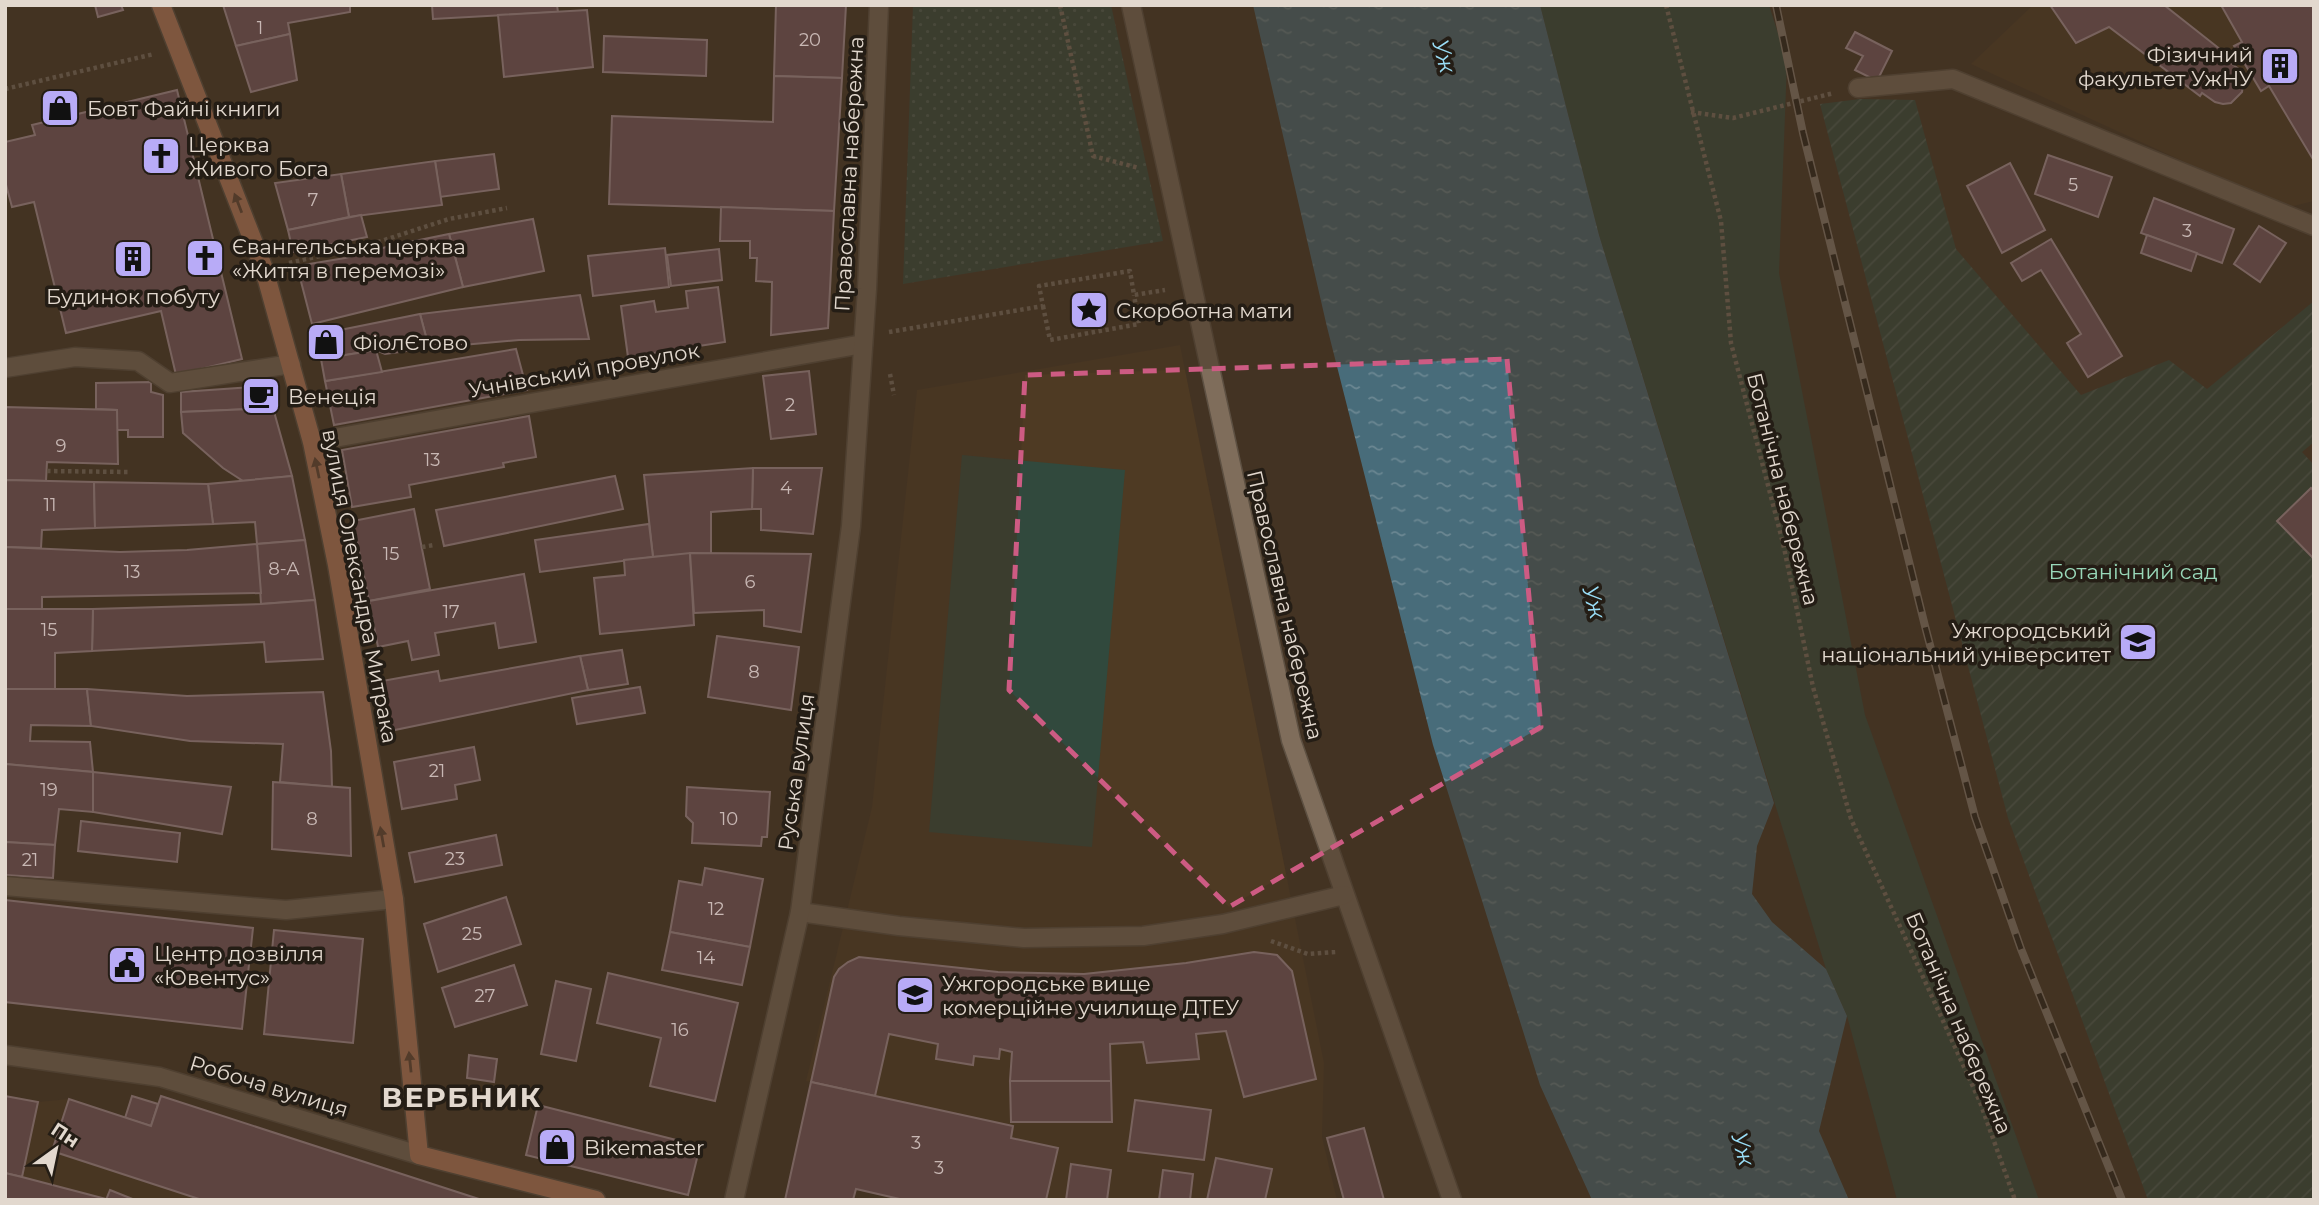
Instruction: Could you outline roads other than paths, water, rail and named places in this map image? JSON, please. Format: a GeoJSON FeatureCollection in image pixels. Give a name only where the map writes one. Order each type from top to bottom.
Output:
{"type":"FeatureCollection","features":[{"type":"Feature","properties":{"kind":"main road","name":"вулиця Олександра Митрака"},"geometry":{"type":"LineString","coordinates":[[161,5],[264,269],[312,442],[337,565],[394,899],[419,1155]]}},
{"type":"Feature","properties":{"kind":"main road","name":"Робоча вулиця"},"geometry":{"type":"LineString","coordinates":[[419,1155],[596,1200]]}},
{"type":"Feature","properties":{"kind":"street","name":"Православна набережна"},"geometry":{"type":"LineString","coordinates":[[864,340],[879,5]]}},
{"type":"Feature","properties":{"kind":"street","name":"Православна набережна"},"geometry":{"type":"LineString","coordinates":[[1130,5],[1291,740],[1343,895],[1452,1200]]}},
{"type":"Feature","properties":{"kind":"street"},"geometry":{"type":"LineString","coordinates":[[1858,88],[1953,79],[2314,226]]}},
{"type":"Feature","properties":{"kind":"street","name":"Учнівський провулок"},"geometry":{"type":"LineString","coordinates":[[312,442],[864,340]]}},
{"type":"Feature","properties":{"kind":"street","name":"Руська вулиця"},"geometry":{"type":"LineString","coordinates":[[734,1200],[800,912],[851,526],[864,340]]}},
{"type":"Feature","properties":{"kind":"street"},"geometry":{"type":"LineString","coordinates":[[5,368],[75,357],[138,361],[170,383],[291,364]]}},
{"type":"Feature","properties":{"kind":"street"},"geometry":{"type":"LineString","coordinates":[[5,886],[286,911],[394,899]]}},
{"type":"Feature","properties":{"kind":"street"},"geometry":{"type":"LineString","coordinates":[[800,912],[899,926],[1024,938],[1143,936],[1223,924],[1343,895]]}},
{"type":"Feature","properties":{"kind":"street","name":"Робоча вулиця"},"geometry":{"type":"LineString","coordinates":[[5,1055],[160,1077],[419,1155]]}},
{"type":"Feature","properties":{"kind":"water","name":"Уж"},"geometry":{"type":"Polygon","coordinates":[[[1253,5],[1540,5],[1599,235],[1774,803],[1757,846],[1752,894],[1772,922],[1826,969],[1847,1016],[1819,1131],[1849,1200],[1592,1200],[1540,1085],[1433,745],[1327,327],[1253,5]]]}},
{"type":"Feature","properties":{"kind":"railway"},"geometry":{"type":"LineString","coordinates":[[1776,5],[1803,133],[1975,817],[2021,949],[2122,1200]]}},
{"type":"Feature","properties":{"kind":"place","name":"Фізичний факультет УжНУ"},"geometry":{"type":"Point","coordinates":[2280,66]}},
{"type":"Feature","properties":{"kind":"place","name":"Бовт Файнi книги"},"geometry":{"type":"Point","coordinates":[60,108]}},
{"type":"Feature","properties":{"kind":"place","name":"Церква Живого Бога"},"geometry":{"type":"Point","coordinates":[161,156]}},
{"type":"Feature","properties":{"kind":"place","name":"Євангельська церква «Життя в перемозі»"},"geometry":{"type":"Point","coordinates":[205,258]}},
{"type":"Feature","properties":{"kind":"place","name":"Будинок побуту"},"geometry":{"type":"Point","coordinates":[133,259]}},
{"type":"Feature","properties":{"kind":"place","name":"Скорботна мати"},"geometry":{"type":"Point","coordinates":[1089,310]}},
{"type":"Feature","properties":{"kind":"place","name":"ФіолЄтово"},"geometry":{"type":"Point","coordinates":[326,342]}},
{"type":"Feature","properties":{"kind":"place","name":"Венеція"},"geometry":{"type":"Point","coordinates":[261,396]}},
{"type":"Feature","properties":{"kind":"place","name":"Ужгородський національний університет"},"geometry":{"type":"Point","coordinates":[2138,642]}},
{"type":"Feature","properties":{"kind":"place","name":"Центр дозвілля «Ювентус»"},"geometry":{"type":"Point","coordinates":[127,965]}},
{"type":"Feature","properties":{"kind":"place","name":"Ужгородське вище комерційне училище ДТЕУ"},"geometry":{"type":"Point","coordinates":[915,995]}},
{"type":"Feature","properties":{"kind":"place","name":"Bikemaster"},"geometry":{"type":"Point","coordinates":[557,1147]}},
{"type":"Feature","properties":{"kind":"district","name":"ВЕРБНИК"},"geometry":{"type":"Point","coordinates":[462,1097]}},
{"type":"Feature","properties":{"kind":"park label","name":"Ботанічний сад"},"geometry":{"type":"Point","coordinates":[2133,571]}}]}
